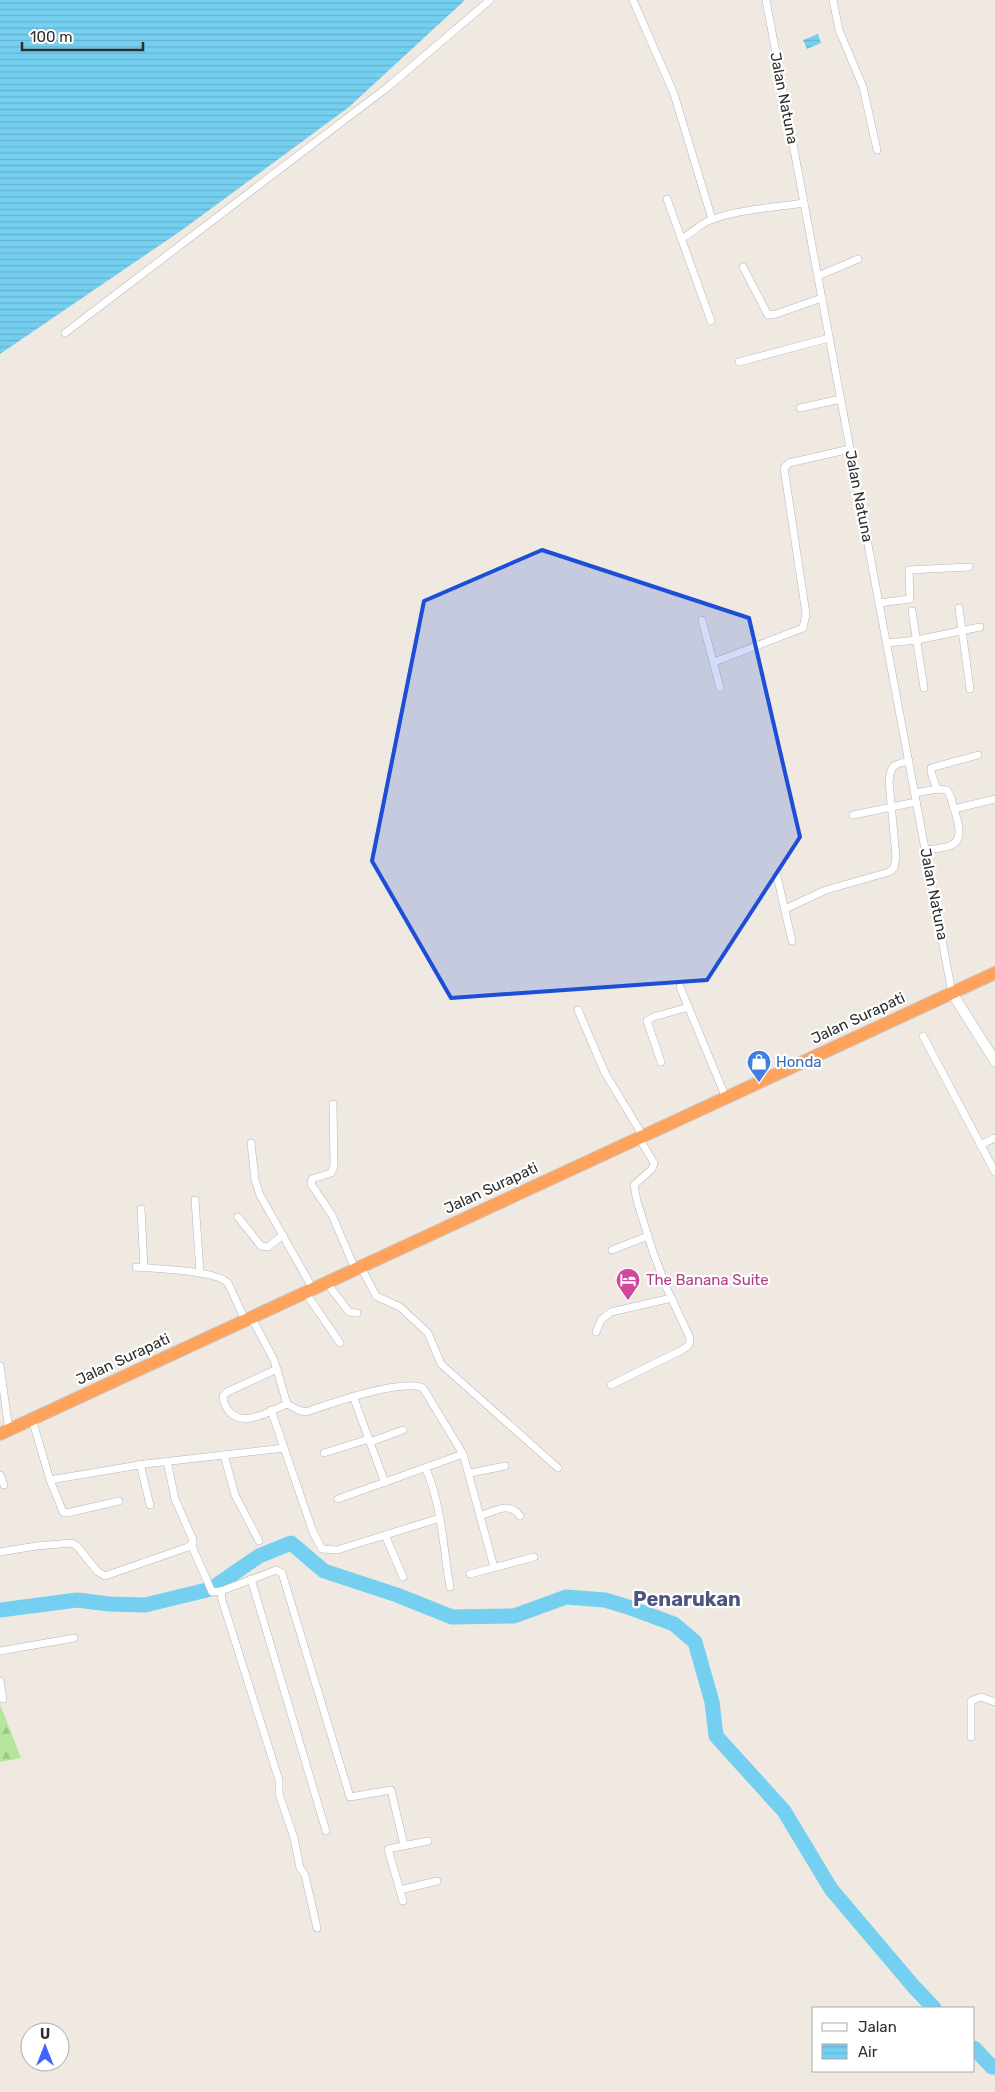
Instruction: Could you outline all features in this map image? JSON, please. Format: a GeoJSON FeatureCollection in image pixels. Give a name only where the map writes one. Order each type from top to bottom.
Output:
{"type":"FeatureCollection","features":[{"type":"Feature","properties":{"kind":"highway","name":"Jalan Surapati"},"geometry":{"type":"LineString","coordinates":[[4,1432],[995,973]]}},
{"type":"Feature","properties":{"kind":"main road"},"geometry":{"type":"LineString","coordinates":[[952,993],[995,1061]]}},
{"type":"Feature","properties":{"kind":"street"},"geometry":{"type":"LineString","coordinates":[[65,333],[389,86],[490,0]]}},
{"type":"Feature","properties":{"kind":"street"},"geometry":{"type":"LineString","coordinates":[[633,0],[674,94],[712,219]]}},
{"type":"Feature","properties":{"kind":"street","name":"Jalan Natuna"},"geometry":{"type":"LineString","coordinates":[[766,0],[952,993]]}},
{"type":"Feature","properties":{"kind":"street"},"geometry":{"type":"LineString","coordinates":[[833,0],[839,30],[863,87],[877,150]]}},
{"type":"Feature","properties":{"kind":"street"},"geometry":{"type":"LineString","coordinates":[[667,199],[712,321]]}},
{"type":"Feature","properties":{"kind":"street"},"geometry":{"type":"LineString","coordinates":[[682,238],[691,234],[698,226],[712,219],[804,203]]}},
{"type":"Feature","properties":{"kind":"street"},"geometry":{"type":"LineString","coordinates":[[818,276],[858,260]]}},
{"type":"Feature","properties":{"kind":"street"},"geometry":{"type":"LineString","coordinates":[[743,268],[768,315],[822,298]]}},
{"type":"Feature","properties":{"kind":"street"},"geometry":{"type":"LineString","coordinates":[[739,362],[829,338]]}},
{"type":"Feature","properties":{"kind":"street"},"geometry":{"type":"LineString","coordinates":[[800,408],[841,400]]}},
{"type":"Feature","properties":{"kind":"street"},"geometry":{"type":"LineString","coordinates":[[714,662],[803,628],[806,614],[784,468],[789,463],[850,449]]}},
{"type":"Feature","properties":{"kind":"street"},"geometry":{"type":"LineString","coordinates":[[879,603],[910,599],[909,570],[969,567]]}},
{"type":"Feature","properties":{"kind":"street"},"geometry":{"type":"LineString","coordinates":[[959,608],[970,689]]}},
{"type":"Feature","properties":{"kind":"street"},"geometry":{"type":"LineString","coordinates":[[912,611],[924,688]]}},
{"type":"Feature","properties":{"kind":"street"},"geometry":{"type":"LineString","coordinates":[[702,620],[720,688]]}},
{"type":"Feature","properties":{"kind":"street"},"geometry":{"type":"LineString","coordinates":[[886,643],[917,640],[980,627]]}},
{"type":"Feature","properties":{"kind":"street"},"geometry":{"type":"LineString","coordinates":[[937,789],[930,772],[931,768],[978,755]]}},
{"type":"Feature","properties":{"kind":"street"},"geometry":{"type":"LineString","coordinates":[[785,909],[826,890],[892,870],[896,864],[896,857],[889,781],[890,770],[896,764],[909,761]]}},
{"type":"Feature","properties":{"kind":"street"},"geometry":{"type":"LineString","coordinates":[[915,793],[937,789],[947,790],[960,828],[956,842],[945,848],[925,850]]}},
{"type":"Feature","properties":{"kind":"street"},"geometry":{"type":"LineString","coordinates":[[954,809],[995,799]]}},
{"type":"Feature","properties":{"kind":"street"},"geometry":{"type":"LineString","coordinates":[[853,815],[916,802]]}},
{"type":"Feature","properties":{"kind":"street"},"geometry":{"type":"LineString","coordinates":[[777,876],[792,941]]}},
{"type":"Feature","properties":{"kind":"street"},"geometry":{"type":"LineString","coordinates":[[680,987],[726,1098]]}},
{"type":"Feature","properties":{"kind":"street"},"geometry":{"type":"LineString","coordinates":[[661,1062],[647,1021],[653,1017],[689,1008]]}},
{"type":"Feature","properties":{"kind":"street"},"geometry":{"type":"LineString","coordinates":[[578,1010],[605,1073],[654,1163],[652,1169],[635,1183],[634,1188],[652,1252],[690,1338],[688,1347],[611,1385]]}},
{"type":"Feature","properties":{"kind":"street"},"geometry":{"type":"LineString","coordinates":[[923,1036],[995,1172]]}},
{"type":"Feature","properties":{"kind":"street"},"geometry":{"type":"LineString","coordinates":[[333,1104],[334,1166],[331,1173],[312,1179],[311,1184],[332,1215],[358,1268],[376,1296],[400,1307],[428,1332],[441,1364],[558,1468]]}},
{"type":"Feature","properties":{"kind":"street"},"geometry":{"type":"LineString","coordinates":[[980,1145],[995,1138]]}},
{"type":"Feature","properties":{"kind":"street"},"geometry":{"type":"LineString","coordinates":[[250,1143],[260,1195],[283,1234],[309,1290],[340,1344]]}},
{"type":"Feature","properties":{"kind":"street"},"geometry":{"type":"LineString","coordinates":[[194,1200],[200,1273]]}},
{"type":"Feature","properties":{"kind":"street"},"geometry":{"type":"LineString","coordinates":[[141,1209],[144,1268]]}},
{"type":"Feature","properties":{"kind":"street"},"geometry":{"type":"LineString","coordinates":[[238,1217],[261,1246],[268,1247],[283,1234]]}},
{"type":"Feature","properties":{"kind":"street"},"geometry":{"type":"LineString","coordinates":[[612,1250],[648,1236]]}},
{"type":"Feature","properties":{"kind":"street"},"geometry":{"type":"LineString","coordinates":[[136,1267],[200,1273],[223,1279],[228,1283],[277,1369],[287,1404],[298,1410],[306,1412],[353,1396],[398,1388],[422,1387],[463,1454],[470,1473],[494,1567]]}},
{"type":"Feature","properties":{"kind":"street"},"geometry":{"type":"LineString","coordinates":[[326,1282],[349,1312],[357,1313]]}},
{"type":"Feature","properties":{"kind":"street"},"geometry":{"type":"LineString","coordinates":[[596,1332],[601,1320],[611,1312],[672,1298]]}},
{"type":"Feature","properties":{"kind":"street"},"geometry":{"type":"LineString","coordinates":[[0,1366],[4,1432]]}},
{"type":"Feature","properties":{"kind":"street"},"geometry":{"type":"LineString","coordinates":[[277,1369],[227,1392],[223,1396],[224,1403],[229,1411],[238,1418],[249,1419],[287,1404]]}},
{"type":"Feature","properties":{"kind":"street"},"geometry":{"type":"LineString","coordinates":[[353,1396],[385,1483]]}},
{"type":"Feature","properties":{"kind":"street"},"geometry":{"type":"LineString","coordinates":[[271,1410],[313,1532],[322,1549],[337,1550],[440,1518]]}},
{"type":"Feature","properties":{"kind":"street"},"geometry":{"type":"LineString","coordinates":[[32,1419],[50,1480],[60,1508],[65,1513],[119,1501]]}},
{"type":"Feature","properties":{"kind":"street"},"geometry":{"type":"LineString","coordinates":[[324,1453],[403,1430]]}},
{"type":"Feature","properties":{"kind":"street"},"geometry":{"type":"LineString","coordinates":[[50,1480],[140,1464],[284,1448]]}},
{"type":"Feature","properties":{"kind":"street"},"geometry":{"type":"LineString","coordinates":[[338,1499],[426,1469],[463,1454]]}},
{"type":"Feature","properties":{"kind":"street"},"geometry":{"type":"LineString","coordinates":[[224,1455],[235,1495],[258,1541]]}},
{"type":"Feature","properties":{"kind":"street"},"geometry":{"type":"LineString","coordinates":[[167,1461],[175,1499],[193,1540],[191,1544],[212,1592],[221,1592],[276,1570],[282,1573],[350,1797],[391,1790],[404,1845]]}},
{"type":"Feature","properties":{"kind":"street"},"geometry":{"type":"LineString","coordinates":[[140,1464],[150,1505]]}},
{"type":"Feature","properties":{"kind":"street"},"geometry":{"type":"LineString","coordinates":[[470,1473],[505,1466]]}},
{"type":"Feature","properties":{"kind":"street"},"geometry":{"type":"LineString","coordinates":[[426,1469],[432,1483],[440,1518],[450,1587]]}},
{"type":"Feature","properties":{"kind":"street"},"geometry":{"type":"LineString","coordinates":[[0,1475],[4,1485]]}},
{"type":"Feature","properties":{"kind":"street"},"geometry":{"type":"LineString","coordinates":[[480,1516],[509,1507],[514,1508],[520,1516]]}},
{"type":"Feature","properties":{"kind":"street"},"geometry":{"type":"LineString","coordinates":[[385,1535],[403,1576]]}},
{"type":"Feature","properties":{"kind":"street"},"geometry":{"type":"LineString","coordinates":[[0,1552],[72,1543],[77,1546],[97,1571],[105,1576],[147,1562],[191,1544]]}},
{"type":"Feature","properties":{"kind":"street"},"geometry":{"type":"LineString","coordinates":[[470,1574],[534,1557]]}},
{"type":"Feature","properties":{"kind":"street"},"geometry":{"type":"LineString","coordinates":[[251,1579],[326,1831]]}},
{"type":"Feature","properties":{"kind":"street"},"geometry":{"type":"LineString","coordinates":[[221,1592],[279,1780],[279,1794],[294,1838],[300,1868],[305,1875],[317,1928]]}},
{"type":"Feature","properties":{"kind":"street"},"geometry":{"type":"LineString","coordinates":[[0,1652],[74,1638]]}},
{"type":"Feature","properties":{"kind":"street"},"geometry":{"type":"LineString","coordinates":[[0,1681],[3,1699]]}},
{"type":"Feature","properties":{"kind":"street"},"geometry":{"type":"LineString","coordinates":[[971,1737],[971,1702],[980,1697],[995,1702]]}},
{"type":"Feature","properties":{"kind":"street"},"geometry":{"type":"LineString","coordinates":[[403,1901],[388,1850],[428,1840]]}},
{"type":"Feature","properties":{"kind":"street"},"geometry":{"type":"LineString","coordinates":[[400,1890],[437,1881]]}},
{"type":"Feature","properties":{"kind":"highlighted area"},"geometry":{"type":"Polygon","coordinates":[[[542,550],[749,618],[800,837],[707,980],[451,998],[372,861],[424,601],[542,550]]]}},
{"type":"Feature","properties":{"kind":"green space"},"geometry":{"type":"Polygon","coordinates":[[[0,1704],[21,1758],[0,1762],[0,1704]]]}},
{"type":"Feature","properties":{"kind":"water"},"geometry":{"type":"Polygon","coordinates":[[[0,0],[465,0],[349,107],[182,230],[0,354],[0,0]]]}},
{"type":"Feature","properties":{"kind":"water"},"geometry":{"type":"Polygon","coordinates":[[[818,34],[821,43],[807,49],[803,40],[818,34]]]}},
{"type":"Feature","properties":{"kind":"waterway"},"geometry":{"type":"LineString","coordinates":[[0,1610],[77,1600],[109,1604],[145,1605],[211,1589],[259,1556],[291,1543],[324,1571],[397,1595],[452,1617],[514,1616],[566,1597],[605,1600],[674,1624],[695,1642],[712,1702],[716,1736],[784,1811],[831,1889],[933,2007]]}},
{"type":"Feature","properties":{"kind":"waterway"},"geometry":{"type":"LineString","coordinates":[[975,2049],[992,2067],[995,2067]]}},
{"type":"Feature","properties":{"kind":"place","name":"Honda"},"geometry":{"type":"Point","coordinates":[759,1083]}},
{"type":"Feature","properties":{"kind":"place","name":"The Banana Suite"},"geometry":{"type":"Point","coordinates":[628,1301]}},
{"type":"Feature","properties":{"kind":"district","name":"Penarukan"},"geometry":{"type":"Point","coordinates":[687,1599]}}]}
